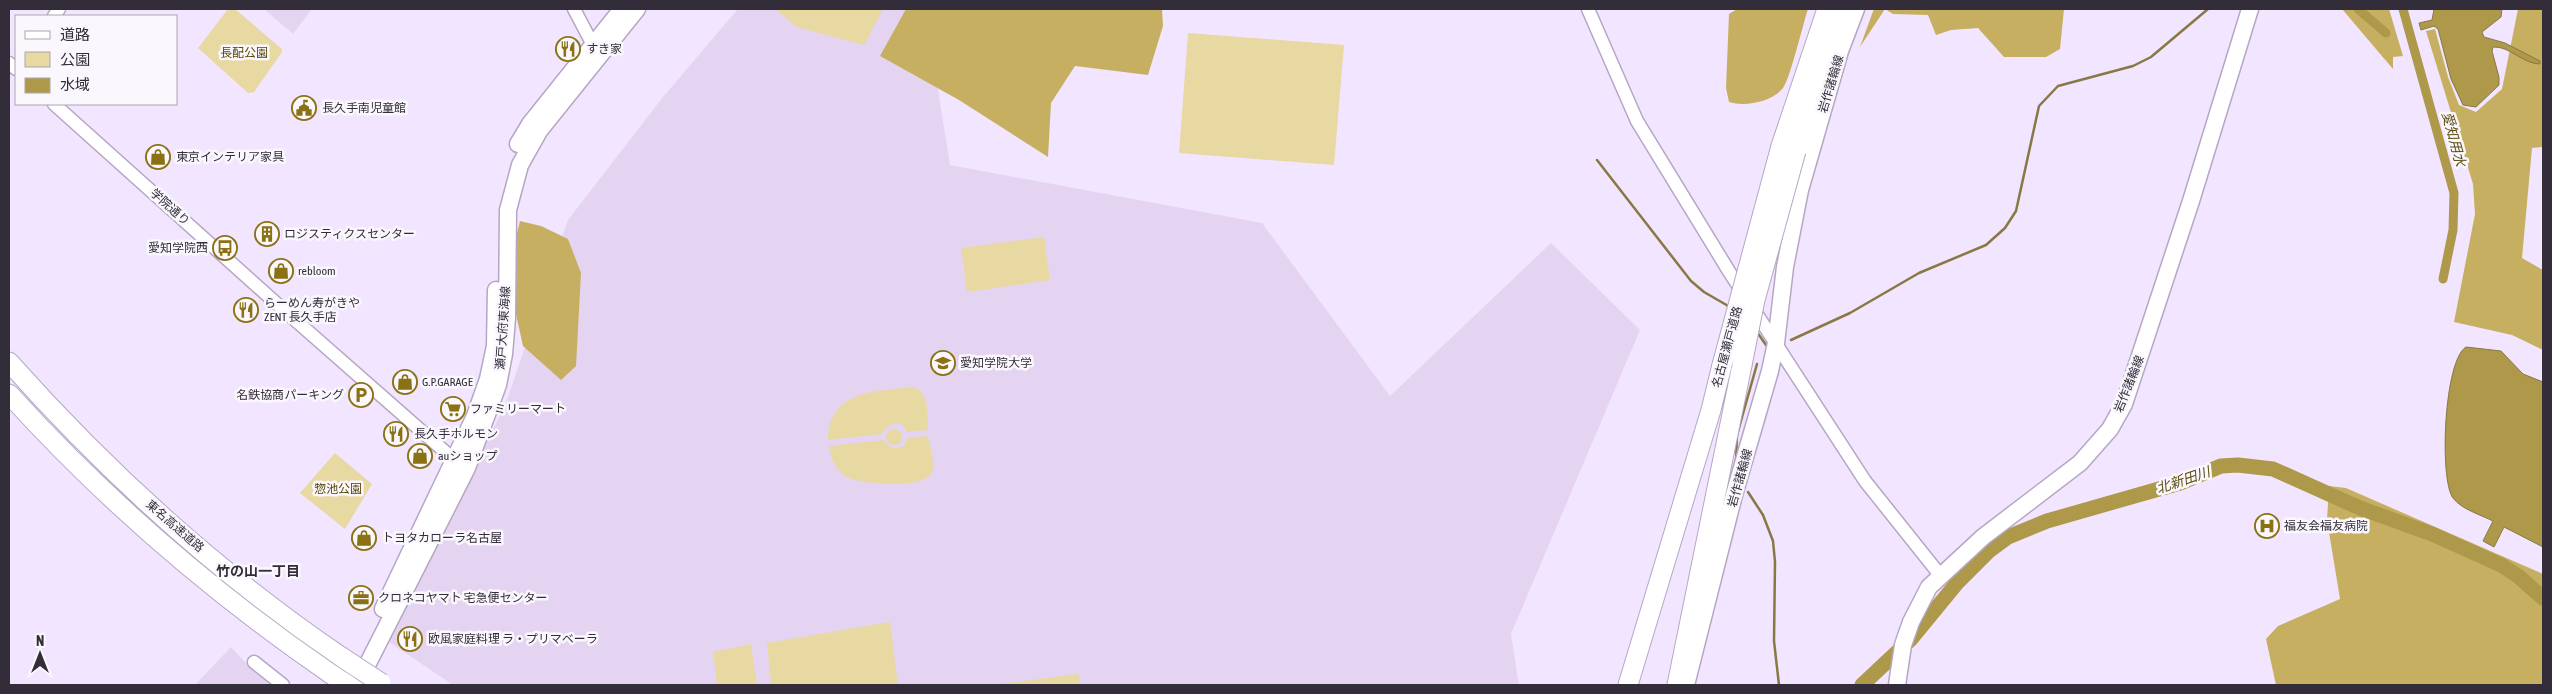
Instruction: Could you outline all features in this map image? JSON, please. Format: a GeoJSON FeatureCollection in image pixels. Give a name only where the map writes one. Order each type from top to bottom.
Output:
{"type":"FeatureCollection","features":[{"type":"Feature","properties":{"kind":"highway","name":"名古屋瀬戸道路"},"geometry":{"type":"LineString","coordinates":[[1628,685],[1667,551],[1698,454],[1722,365],[1788,148],[1827,9]]}},
{"type":"Feature","properties":{"kind":"highway","name":"名古屋瀬戸道路"},"geometry":{"type":"LineString","coordinates":[[1680,683],[1701,560],[1788,148],[1842,9]]}},
{"type":"Feature","properties":{"kind":"highway","name":"東名高速道路"},"geometry":{"type":"LineString","coordinates":[[9,362],[89,446],[145,501],[267,604],[383,684]]}},
{"type":"Feature","properties":{"kind":"highway","name":"東名高速道路"},"geometry":{"type":"LineString","coordinates":[[9,394],[130,516],[256,621],[341,681]]}},
{"type":"Feature","properties":{"kind":"main road","name":"瀬戸大府東海線"},"geometry":{"type":"LineString","coordinates":[[341,681],[460,465],[488,379],[495,346],[496,219],[498,201],[505,175],[515,150],[530,124],[622,9]]}},
{"type":"Feature","properties":{"kind":"main road","name":"瀬戸大府東海線"},"geometry":{"type":"LineString","coordinates":[[357,685],[498,385],[504,354],[507,221],[511,193],[520,165],[539,131],[637,9]]}},
{"type":"Feature","properties":{"kind":"main road","name":"岩作諸輪線"},"geometry":{"type":"LineString","coordinates":[[1680,683],[1763,402],[1776,343],[1785,267],[1800,190],[1840,51],[1856,9]]}},
{"type":"Feature","properties":{"kind":"main road","name":"岩作諸輪線"},"geometry":{"type":"LineString","coordinates":[[1897,685],[1903,645],[1911,622],[1929,586],[1983,537],[2080,463],[2110,429],[2124,404],[2185,219],[2250,9]]}},
{"type":"Feature","properties":{"kind":"street"},"geometry":{"type":"LineString","coordinates":[[574,9],[593,45]]}},
{"type":"Feature","properties":{"kind":"street"},"geometry":{"type":"LineString","coordinates":[[1588,9],[1637,121],[1865,482],[1940,575]]}},
{"type":"Feature","properties":{"kind":"street","name":"学院通り"},"geometry":{"type":"LineString","coordinates":[[55,105],[286,312],[405,414],[460,465]]}},
{"type":"Feature","properties":{"kind":"street"},"geometry":{"type":"LineString","coordinates":[[254,662],[283,685]]}},
{"type":"Feature","properties":{"kind":"shaded area"},"geometry":{"type":"Polygon","coordinates":[[[264,9],[312,9],[293,34],[264,9]]]}},
{"type":"Feature","properties":{"kind":"shaded area","name":"愛知学院大学"},"geometry":{"type":"Polygon","coordinates":[[[738,9],[938,9],[938,90],[950,165],[1262,223],[1390,396],[1551,243],[1640,330],[1511,634],[1519,685],[453,685],[389,642],[506,403],[568,220],[663,97],[738,9]]]}},
{"type":"Feature","properties":{"kind":"shaded area"},"geometry":{"type":"Polygon","coordinates":[[[906,9],[1162,9],[1163,26],[1148,75],[1075,66],[1051,103],[1048,157],[959,100],[880,56],[906,9]]]}},
{"type":"Feature","properties":{"kind":"shaded area"},"geometry":{"type":"Polygon","coordinates":[[[1737,9],[1808,9],[1786,83],[1778,93],[1758,102],[1743,104],[1729,102],[1726,88],[1729,14],[1737,9]]]}},
{"type":"Feature","properties":{"kind":"shaded area"},"geometry":{"type":"Polygon","coordinates":[[[1874,9],[1885,9],[1860,47],[1872,14],[1874,9]]]}},
{"type":"Feature","properties":{"kind":"shaded area"},"geometry":{"type":"Polygon","coordinates":[[[1885,9],[2064,9],[2060,49],[2046,57],[2004,57],[1978,28],[1951,30],[1936,35],[1928,15],[1893,14],[1885,9]]]}},
{"type":"Feature","properties":{"kind":"shaded area"},"geometry":{"type":"Polygon","coordinates":[[[2342,9],[2389,9],[2403,56],[2393,57],[2393,69],[2342,9]]]}},
{"type":"Feature","properties":{"kind":"shaded area"},"geometry":{"type":"Polygon","coordinates":[[[2518,9],[2543,9],[2543,147],[2532,148],[2522,258],[2543,270],[2543,350],[2512,335],[2454,322],[2475,214],[2473,184],[2426,31],[2435,29],[2448,77],[2459,105],[2476,112],[2502,89],[2518,9]]]}},
{"type":"Feature","properties":{"kind":"shaded area"},"geometry":{"type":"Polygon","coordinates":[[[520,221],[541,226],[568,239],[581,273],[576,366],[561,380],[523,346],[514,305],[512,254],[520,221]]]}},
{"type":"Feature","properties":{"kind":"shaded area"},"geometry":{"type":"Polygon","coordinates":[[[2329,486],[2346,488],[2543,574],[2543,685],[2276,685],[2266,639],[2278,626],[2340,599],[2327,520],[2329,486]]]}},
{"type":"Feature","properties":{"kind":"shaded area"},"geometry":{"type":"Polygon","coordinates":[[[231,647],[244,661],[273,685],[195,685],[231,647]]]}},
{"type":"Feature","properties":{"kind":"green space","name":"長配公園"},"geometry":{"type":"Polygon","coordinates":[[[228,9],[235,9],[282,49],[282,52],[254,92],[248,93],[198,48],[228,9]]]}},
{"type":"Feature","properties":{"kind":"green space"},"geometry":{"type":"Polygon","coordinates":[[[775,9],[883,9],[864,45],[797,27],[775,9]]]}},
{"type":"Feature","properties":{"kind":"green space"},"geometry":{"type":"Polygon","coordinates":[[[1188,33],[1344,45],[1334,165],[1179,153],[1188,33]]]}},
{"type":"Feature","properties":{"kind":"green space"},"geometry":{"type":"Polygon","coordinates":[[[1044,237],[1050,280],[967,292],[961,248],[1044,237]]]}},
{"type":"Feature","properties":{"kind":"green space"},"geometry":{"type":"Polygon","coordinates":[[[914,387],[923,394],[927,405],[928,430],[907,432],[902,424],[895,424],[886,428],[882,434],[828,440],[830,424],[836,411],[845,402],[871,392],[914,387]]]}},
{"type":"Feature","properties":{"kind":"green space"},"geometry":{"type":"Polygon","coordinates":[[[894,429],[900,431],[902,437],[900,443],[894,445],[888,443],[886,437],[888,431],[894,429]]]}},
{"type":"Feature","properties":{"kind":"green space"},"geometry":{"type":"Polygon","coordinates":[[[928,436],[933,461],[931,474],[926,479],[904,484],[863,482],[845,476],[834,463],[829,446],[883,440],[890,447],[897,448],[904,446],[907,438],[928,436]]]}},
{"type":"Feature","properties":{"kind":"green space","name":"惣池公園"},"geometry":{"type":"Polygon","coordinates":[[[335,453],[372,484],[345,529],[300,493],[335,453]]]}},
{"type":"Feature","properties":{"kind":"green space"},"geometry":{"type":"Polygon","coordinates":[[[890,622],[898,685],[771,685],[767,643],[890,622]]]}},
{"type":"Feature","properties":{"kind":"green space"},"geometry":{"type":"Polygon","coordinates":[[[751,644],[757,685],[717,685],[713,652],[751,644]]]}},
{"type":"Feature","properties":{"kind":"green space"},"geometry":{"type":"Polygon","coordinates":[[[1079,674],[1080,685],[991,685],[1079,674]]]}},
{"type":"Feature","properties":{"kind":"water"},"geometry":{"type":"Polygon","coordinates":[[[2434,9],[2502,9],[2501,17],[2482,32],[2484,37],[2505,43],[2540,61],[2540,64],[2528,61],[2505,49],[2493,47],[2492,51],[2499,77],[2499,85],[2476,107],[2463,105],[2451,79],[2438,29],[2434,26],[2421,30],[2419,23],[2432,20],[2434,9]]]}},
{"type":"Feature","properties":{"kind":"water"},"geometry":{"type":"Polygon","coordinates":[[[2466,347],[2501,351],[2523,374],[2543,382],[2543,547],[2504,527],[2494,547],[2483,541],[2493,521],[2466,509],[2453,498],[2446,468],[2446,420],[2453,373],[2459,356],[2466,347]]]}},
{"type":"Feature","properties":{"kind":"waterway"},"geometry":{"type":"LineString","coordinates":[[1791,340],[1850,313],[1919,273],[1986,245],[2005,228],[2016,211],[2039,106],[2058,86],[2133,66],[2151,57],[2208,9]]}},
{"type":"Feature","properties":{"kind":"waterway"},"geometry":{"type":"LineString","coordinates":[[2358,9],[2386,33]]}},
{"type":"Feature","properties":{"kind":"waterway","name":"愛知用水"},"geometry":{"type":"LineString","coordinates":[[2403,9],[2454,193],[2453,230],[2443,279]]}},
{"type":"Feature","properties":{"kind":"waterway"},"geometry":{"type":"LineString","coordinates":[[1597,160],[1691,281],[1704,292],[1730,307]]}},
{"type":"Feature","properties":{"kind":"waterway"},"geometry":{"type":"LineString","coordinates":[[1757,332],[1766,345]]}},
{"type":"Feature","properties":{"kind":"waterway"},"geometry":{"type":"LineString","coordinates":[[1736,462],[1737,435],[1757,364]]}},
{"type":"Feature","properties":{"kind":"waterway","name":"北新田川"},"geometry":{"type":"LineString","coordinates":[[1862,685],[1911,639],[1957,583],[1989,551],[2008,537],[2047,521],[2180,483],[2221,466],[2238,465],[2273,469],[2360,508],[2432,534],[2501,565],[2518,576],[2543,598]]}},
{"type":"Feature","properties":{"kind":"waterway"},"geometry":{"type":"LineString","coordinates":[[1748,492],[1763,515],[1773,541],[1775,562],[1774,641],[1779,685]]}},
{"type":"Feature","properties":{"kind":"place","name":"すき家"},"geometry":{"type":"Point","coordinates":[568,49]}},
{"type":"Feature","properties":{"kind":"place","name":"長久手南児童館"},"geometry":{"type":"Point","coordinates":[304,108]}},
{"type":"Feature","properties":{"kind":"place","name":"東京インテリア家具"},"geometry":{"type":"Point","coordinates":[158,157]}},
{"type":"Feature","properties":{"kind":"place","name":"ロジスティクスセンター"},"geometry":{"type":"Point","coordinates":[267,234]}},
{"type":"Feature","properties":{"kind":"place","name":"愛知学院西"},"geometry":{"type":"Point","coordinates":[225,248]}},
{"type":"Feature","properties":{"kind":"place","name":"rebloom"},"geometry":{"type":"Point","coordinates":[281,271]}},
{"type":"Feature","properties":{"kind":"place","name":"らーめん寿がきや ZENT 長久手店"},"geometry":{"type":"Point","coordinates":[246,310]}},
{"type":"Feature","properties":{"kind":"place","name":"愛知学院大学"},"geometry":{"type":"Point","coordinates":[943,363]}},
{"type":"Feature","properties":{"kind":"place","name":"G.P.GARAGE"},"geometry":{"type":"Point","coordinates":[405,382]}},
{"type":"Feature","properties":{"kind":"place","name":"名鉄協商パーキング"},"geometry":{"type":"Point","coordinates":[361,395]}},
{"type":"Feature","properties":{"kind":"place","name":"ファミリーマート"},"geometry":{"type":"Point","coordinates":[453,409]}},
{"type":"Feature","properties":{"kind":"place","name":"長久手ホルモン"},"geometry":{"type":"Point","coordinates":[396,434]}},
{"type":"Feature","properties":{"kind":"place","name":"auショップ"},"geometry":{"type":"Point","coordinates":[420,456]}},
{"type":"Feature","properties":{"kind":"place","name":"福友会福友病院"},"geometry":{"type":"Point","coordinates":[2267,526]}},
{"type":"Feature","properties":{"kind":"place","name":"トヨタカローラ名古屋"},"geometry":{"type":"Point","coordinates":[364,538]}},
{"type":"Feature","properties":{"kind":"place","name":"クロネコヤマト 宅急便センター"},"geometry":{"type":"Point","coordinates":[361,598]}},
{"type":"Feature","properties":{"kind":"place","name":"欧風家庭料理 ラ・プリマベーラ"},"geometry":{"type":"Point","coordinates":[410,639]}},
{"type":"Feature","properties":{"kind":"district","name":"竹の山一丁目"},"geometry":{"type":"Point","coordinates":[258,571]}}]}
